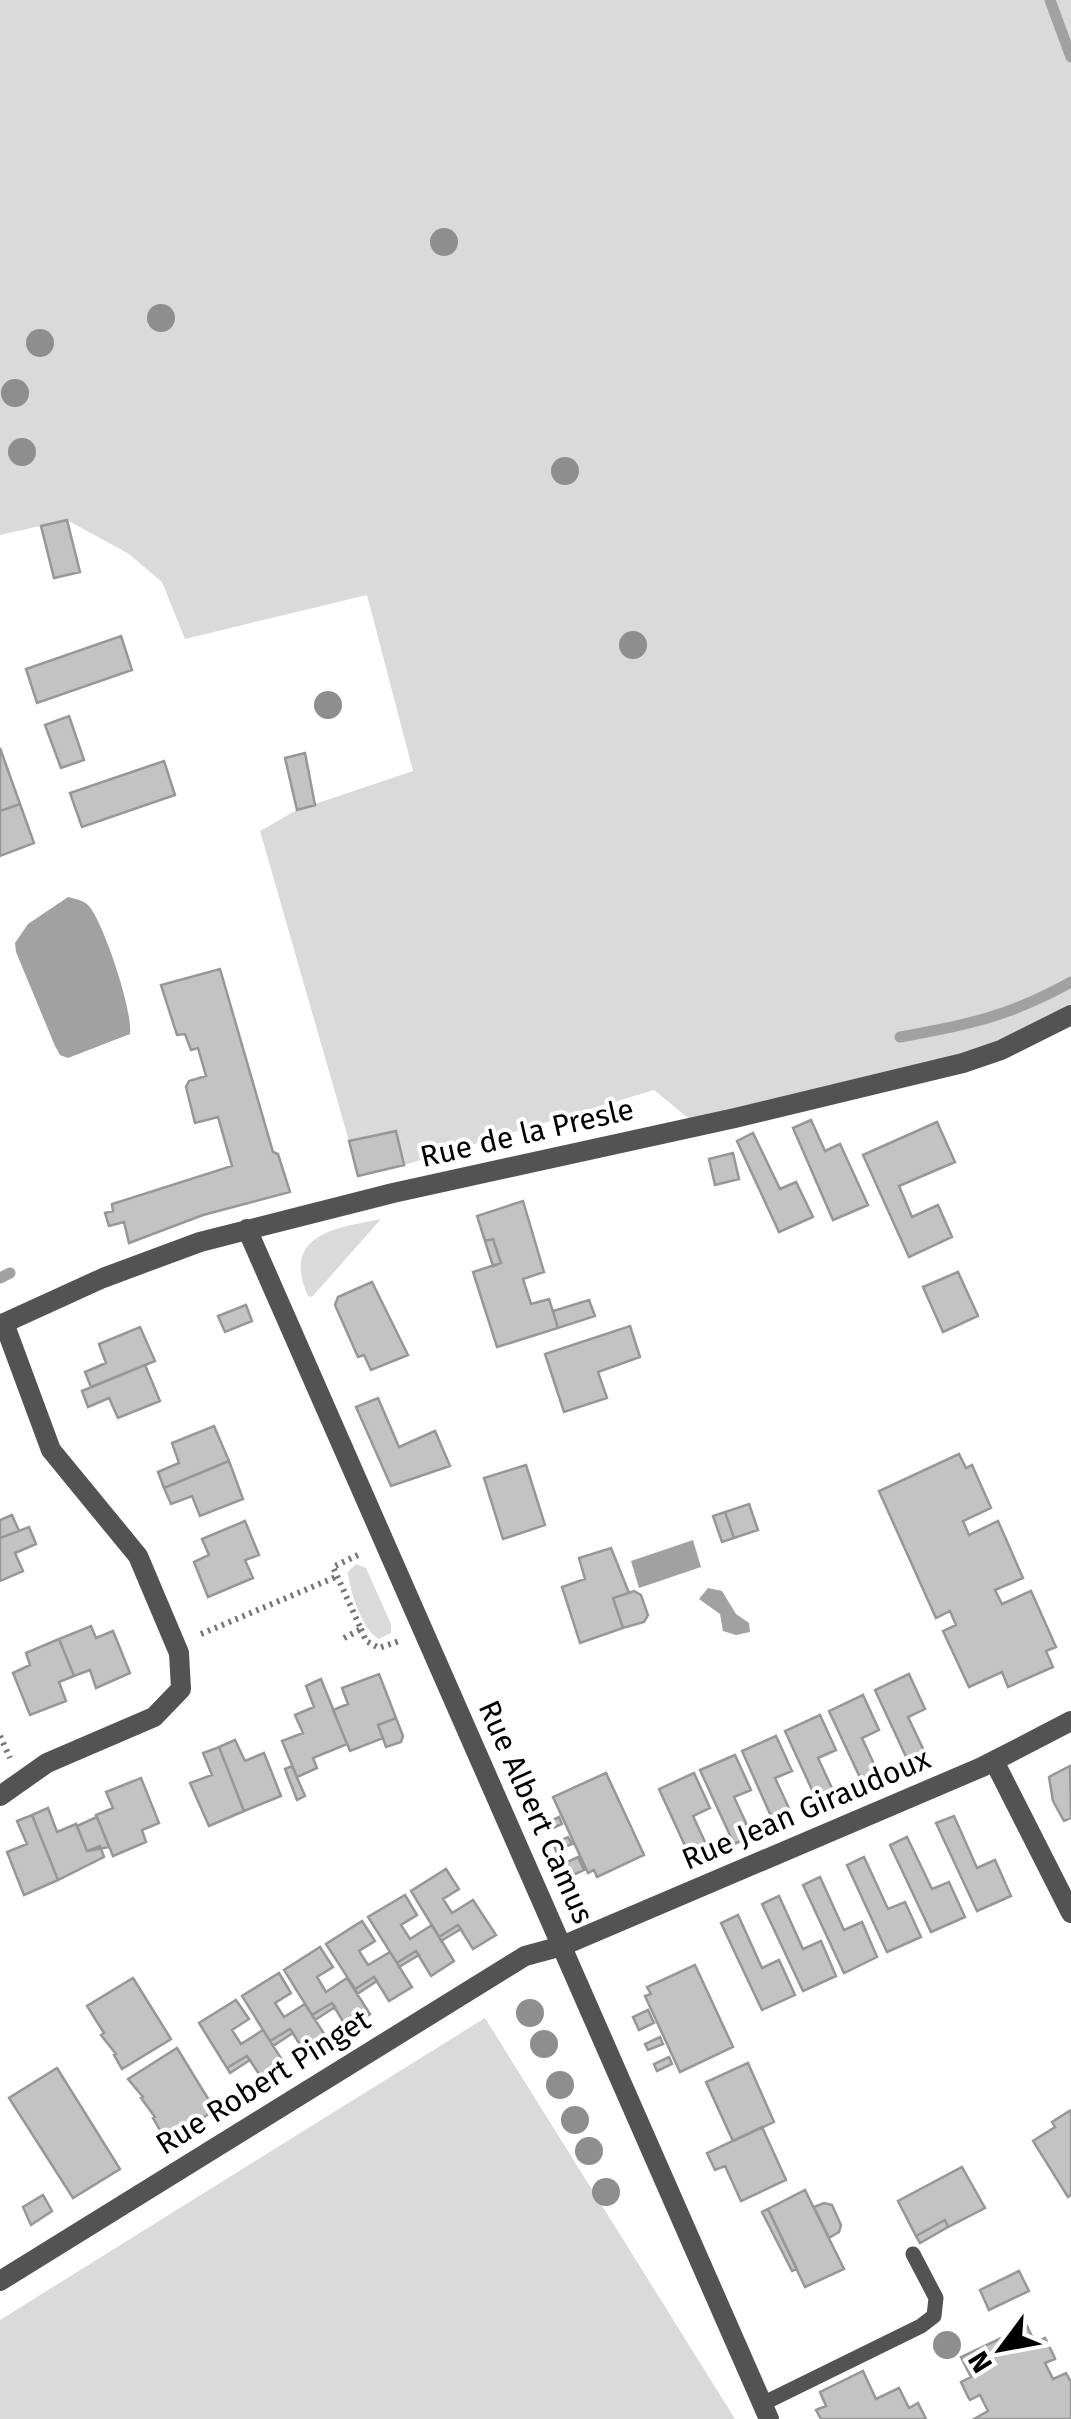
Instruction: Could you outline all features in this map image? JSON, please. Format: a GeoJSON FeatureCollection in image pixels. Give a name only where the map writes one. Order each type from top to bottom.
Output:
{"type":"FeatureCollection","features":[{"type":"Feature","properties":{"kind":"street","name":"Rue de la Presle"},"geometry":{"type":"LineString","coordinates":[[2,1324],[102,1278],[246,1229],[963,1063],[1001,1050],[1071,1014]]}},
{"type":"Feature","properties":{"kind":"street","name":"Rue Albert Camus"},"geometry":{"type":"LineString","coordinates":[[246,1229],[766,2412]]}},
{"type":"Feature","properties":{"kind":"street"},"geometry":{"type":"LineString","coordinates":[[0,1796],[47,1763],[154,1717],[181,1689],[179,1653],[138,1556],[51,1450],[2,1324]]}},
{"type":"Feature","properties":{"kind":"street","name":"Rue Jean Giraudoux"},"geometry":{"type":"LineString","coordinates":[[562,1946],[994,1761],[1071,1721]]}},
{"type":"Feature","properties":{"kind":"street"},"geometry":{"type":"LineString","coordinates":[[994,1761],[1071,1913]]}},
{"type":"Feature","properties":{"kind":"street","name":"Rue Robert Pinget"},"geometry":{"type":"LineString","coordinates":[[0,2281],[525,1956],[562,1946]]}},
{"type":"Feature","properties":{"kind":"lane"},"geometry":{"type":"LineString","coordinates":[[766,2412],[934,2316],[936,2298],[913,2254]]}},
{"type":"Feature","properties":{"kind":"path"},"geometry":{"type":"LineString","coordinates":[[385,1543],[334,1567],[366,1641],[379,1648],[423,1630]]}},
{"type":"Feature","properties":{"kind":"path"},"geometry":{"type":"LineString","coordinates":[[175,1644],[338,1576]]}},
{"type":"Feature","properties":{"kind":"path"},"geometry":{"type":"LineString","coordinates":[[344,1638],[361,1629]]}},
{"type":"Feature","properties":{"kind":"shaded area"},"geometry":{"type":"Polygon","coordinates":[[[0,0],[1071,0],[1071,1015],[1001,1050],[698,1126],[654,1090],[404,1165],[396,1131],[349,1141],[260,831],[297,810],[413,771],[367,595],[185,639],[162,582],[129,554],[67,520],[0,535],[0,0]]]}},
{"type":"Feature","properties":{"kind":"shaded area"},"geometry":{"type":"Polygon","coordinates":[[[68,897],[89,906],[102,930],[122,988],[130,1034],[68,1058],[60,1055],[55,1046],[15,943],[28,924],[68,897]]]}},
{"type":"Feature","properties":{"kind":"shaded area"},"geometry":{"type":"Polygon","coordinates":[[[381,1219],[312,1297],[308,1296],[301,1276],[307,1247],[331,1231],[381,1219]]]}},
{"type":"Feature","properties":{"kind":"shaded area"},"geometry":{"type":"Polygon","coordinates":[[[693,1540],[701,1567],[639,1588],[631,1561],[693,1540]]]}},
{"type":"Feature","properties":{"kind":"shaded area"},"geometry":{"type":"Polygon","coordinates":[[[356,1564],[366,1568],[391,1624],[391,1633],[379,1639],[362,1619],[354,1599],[348,1572],[356,1564]]]}},
{"type":"Feature","properties":{"kind":"shaded area"},"geometry":{"type":"Polygon","coordinates":[[[708,1588],[722,1591],[736,1614],[749,1623],[750,1632],[736,1635],[723,1631],[720,1614],[699,1599],[708,1588]]]}},
{"type":"Feature","properties":{"kind":"shaded area"},"geometry":{"type":"Polygon","coordinates":[[[485,2018],[735,2419],[0,2419],[0,2320],[485,2018]]]}},
{"type":"Feature","properties":{"kind":"building"},"geometry":{"type":"Polygon","coordinates":[[[67,520],[80,572],[54,578],[41,526],[67,520]]]}},
{"type":"Feature","properties":{"kind":"building"},"geometry":{"type":"Polygon","coordinates":[[[121,636],[132,670],[37,703],[26,669],[121,636]]]}},
{"type":"Feature","properties":{"kind":"building"},"geometry":{"type":"Polygon","coordinates":[[[69,716],[84,760],[61,768],[45,725],[69,716]]]}},
{"type":"Feature","properties":{"kind":"building"},"geometry":{"type":"Polygon","coordinates":[[[0,748],[20,804],[0,811],[0,748]]]}},
{"type":"Feature","properties":{"kind":"building"},"geometry":{"type":"Polygon","coordinates":[[[305,753],[315,805],[297,810],[285,758],[305,753]]]}},
{"type":"Feature","properties":{"kind":"building"},"geometry":{"type":"Polygon","coordinates":[[[164,761],[175,795],[82,827],[70,793],[164,761]]]}},
{"type":"Feature","properties":{"kind":"building"},"geometry":{"type":"Polygon","coordinates":[[[20,804],[34,843],[0,856],[0,811],[20,804]]]}},
{"type":"Feature","properties":{"kind":"building"},"geometry":{"type":"Polygon","coordinates":[[[220,969],[273,1152],[278,1154],[290,1192],[203,1215],[129,1243],[124,1222],[109,1226],[105,1213],[113,1211],[112,1204],[232,1166],[218,1117],[195,1123],[186,1087],[189,1081],[206,1076],[198,1048],[191,1050],[185,1034],[177,1035],[161,985],[220,969]]]}},
{"type":"Feature","properties":{"kind":"building"},"geometry":{"type":"Polygon","coordinates":[[[811,1120],[825,1151],[840,1144],[868,1205],[833,1220],[793,1128],[811,1120]]]}},
{"type":"Feature","properties":{"kind":"building"},"geometry":{"type":"Polygon","coordinates":[[[937,1122],[955,1162],[899,1186],[912,1217],[938,1205],[952,1237],[909,1257],[863,1155],[937,1122]]]}},
{"type":"Feature","properties":{"kind":"building"},"geometry":{"type":"Polygon","coordinates":[[[396,1131],[404,1165],[358,1176],[349,1141],[396,1131]]]}},
{"type":"Feature","properties":{"kind":"building"},"geometry":{"type":"Polygon","coordinates":[[[753,1133],[780,1189],[796,1182],[813,1217],[779,1232],[737,1141],[753,1133]]]}},
{"type":"Feature","properties":{"kind":"building"},"geometry":{"type":"Polygon","coordinates":[[[733,1153],[739,1179],[715,1185],[709,1159],[733,1153]]]}},
{"type":"Feature","properties":{"kind":"building"},"geometry":{"type":"Polygon","coordinates":[[[523,1201],[544,1272],[523,1279],[531,1304],[549,1299],[558,1328],[497,1347],[473,1272],[501,1263],[493,1239],[485,1241],[477,1216],[523,1201]]]}},
{"type":"Feature","properties":{"kind":"building"},"geometry":{"type":"Polygon","coordinates":[[[493,1239],[501,1263],[493,1266],[485,1241],[493,1239]]]}},
{"type":"Feature","properties":{"kind":"building"},"geometry":{"type":"Polygon","coordinates":[[[958,1272],[978,1316],[943,1332],[923,1287],[958,1272]]]}},
{"type":"Feature","properties":{"kind":"building"},"geometry":{"type":"Polygon","coordinates":[[[372,1282],[408,1355],[371,1370],[364,1355],[358,1357],[335,1305],[338,1297],[372,1282]]]}},
{"type":"Feature","properties":{"kind":"building"},"geometry":{"type":"Polygon","coordinates":[[[589,1300],[595,1316],[558,1328],[553,1311],[589,1300]]]}},
{"type":"Feature","properties":{"kind":"building"},"geometry":{"type":"Polygon","coordinates":[[[246,1305],[252,1321],[225,1332],[218,1316],[246,1305]]]}},
{"type":"Feature","properties":{"kind":"building"},"geometry":{"type":"Polygon","coordinates":[[[630,1326],[640,1357],[598,1372],[607,1398],[564,1412],[545,1354],[630,1326]]]}},
{"type":"Feature","properties":{"kind":"building"},"geometry":{"type":"Polygon","coordinates":[[[140,1327],[155,1361],[91,1387],[85,1372],[106,1363],[99,1344],[140,1327]]]}},
{"type":"Feature","properties":{"kind":"building"},"geometry":{"type":"Polygon","coordinates":[[[145,1365],[160,1401],[118,1418],[109,1398],[88,1407],[82,1391],[145,1365]]]}},
{"type":"Feature","properties":{"kind":"building"},"geometry":{"type":"Polygon","coordinates":[[[378,1398],[399,1447],[435,1431],[450,1466],[391,1486],[356,1407],[378,1398]]]}},
{"type":"Feature","properties":{"kind":"building"},"geometry":{"type":"Polygon","coordinates":[[[214,1426],[229,1461],[164,1488],[158,1472],[179,1463],[172,1443],[214,1426]]]}},
{"type":"Feature","properties":{"kind":"building"},"geometry":{"type":"Polygon","coordinates":[[[959,1454],[966,1468],[972,1465],[991,1508],[963,1521],[969,1535],[998,1521],[1023,1578],[995,1590],[1002,1604],[1031,1591],[1056,1647],[1046,1651],[1053,1667],[1008,1687],[1002,1672],[969,1687],[943,1631],[956,1625],[950,1611],[936,1618],[879,1491],[959,1454]]]}},
{"type":"Feature","properties":{"kind":"building"},"geometry":{"type":"Polygon","coordinates":[[[229,1461],[243,1499],[200,1516],[192,1496],[171,1504],[164,1488],[229,1461]]]}},
{"type":"Feature","properties":{"kind":"building"},"geometry":{"type":"Polygon","coordinates":[[[526,1465],[545,1525],[503,1539],[484,1478],[526,1465]]]}},
{"type":"Feature","properties":{"kind":"building"},"geometry":{"type":"Polygon","coordinates":[[[749,1504],[758,1530],[734,1538],[725,1512],[749,1504]]]}},
{"type":"Feature","properties":{"kind":"building"},"geometry":{"type":"Polygon","coordinates":[[[725,1512],[734,1538],[722,1542],[713,1516],[725,1512]]]}},
{"type":"Feature","properties":{"kind":"building"},"geometry":{"type":"Polygon","coordinates":[[[12,1515],[19,1531],[0,1538],[0,1520],[12,1515]]]}},
{"type":"Feature","properties":{"kind":"building"},"geometry":{"type":"Polygon","coordinates":[[[245,1521],[259,1555],[245,1560],[253,1578],[208,1597],[194,1562],[209,1555],[202,1539],[245,1521]]]}},
{"type":"Feature","properties":{"kind":"building"},"geometry":{"type":"Polygon","coordinates":[[[29,1527],[36,1544],[15,1553],[23,1571],[0,1581],[0,1538],[29,1527]]]}},
{"type":"Feature","properties":{"kind":"building"},"geometry":{"type":"Polygon","coordinates":[[[611,1548],[629,1593],[613,1598],[623,1628],[580,1643],[562,1587],[585,1579],[579,1558],[611,1548]]]}},
{"type":"Feature","properties":{"kind":"building"},"geometry":{"type":"Polygon","coordinates":[[[634,1591],[641,1595],[648,1615],[644,1622],[623,1628],[613,1598],[634,1591]]]}},
{"type":"Feature","properties":{"kind":"building"},"geometry":{"type":"Polygon","coordinates":[[[91,1626],[96,1638],[113,1631],[130,1673],[96,1688],[90,1670],[74,1676],[59,1639],[91,1626]]]}},
{"type":"Feature","properties":{"kind":"building"},"geometry":{"type":"Polygon","coordinates":[[[59,1639],[74,1676],[59,1682],[66,1701],[30,1715],[13,1673],[30,1665],[26,1653],[59,1639]]]}},
{"type":"Feature","properties":{"kind":"building"},"geometry":{"type":"Polygon","coordinates":[[[379,1674],[396,1718],[378,1725],[383,1738],[350,1751],[333,1710],[348,1704],[342,1688],[379,1674]]]}},
{"type":"Feature","properties":{"kind":"building"},"geometry":{"type":"Polygon","coordinates":[[[909,1674],[925,1709],[908,1717],[926,1755],[909,1763],[875,1690],[909,1674]]]}},
{"type":"Feature","properties":{"kind":"building"},"geometry":{"type":"Polygon","coordinates":[[[321,1679],[347,1744],[313,1758],[317,1768],[297,1777],[282,1741],[303,1733],[295,1715],[314,1707],[306,1686],[321,1679]]]}},
{"type":"Feature","properties":{"kind":"building"},"geometry":{"type":"Polygon","coordinates":[[[863,1695],[879,1730],[862,1738],[880,1777],[863,1784],[829,1711],[863,1695]]]}},
{"type":"Feature","properties":{"kind":"building"},"geometry":{"type":"Polygon","coordinates":[[[820,1715],[836,1750],[818,1758],[836,1797],[819,1805],[785,1731],[820,1715]]]}},
{"type":"Feature","properties":{"kind":"building"},"geometry":{"type":"Polygon","coordinates":[[[396,1718],[403,1736],[401,1742],[386,1747],[378,1725],[396,1718]]]}},
{"type":"Feature","properties":{"kind":"building"},"geometry":{"type":"Polygon","coordinates":[[[776,1736],[792,1771],[775,1778],[793,1817],[775,1825],[742,1751],[776,1736]]]}},
{"type":"Feature","properties":{"kind":"building"},"geometry":{"type":"Polygon","coordinates":[[[235,1740],[245,1761],[264,1753],[281,1796],[244,1811],[219,1747],[235,1740]]]}},
{"type":"Feature","properties":{"kind":"building"},"geometry":{"type":"Polygon","coordinates":[[[219,1747],[244,1811],[209,1826],[190,1783],[212,1775],[203,1753],[219,1747]]]}},
{"type":"Feature","properties":{"kind":"building"},"geometry":{"type":"Polygon","coordinates":[[[735,1755],[751,1790],[734,1797],[752,1836],[734,1844],[700,1770],[735,1755]]]}},
{"type":"Feature","properties":{"kind":"building"},"geometry":{"type":"Polygon","coordinates":[[[292,1766],[305,1796],[297,1800],[285,1769],[292,1766]]]}},
{"type":"Feature","properties":{"kind":"building"},"geometry":{"type":"Polygon","coordinates":[[[1070,1766],[1071,1818],[1064,1821],[1053,1801],[1049,1777],[1070,1766]]]}},
{"type":"Feature","properties":{"kind":"building"},"geometry":{"type":"Polygon","coordinates":[[[606,1773],[644,1855],[597,1877],[594,1870],[588,1873],[553,1797],[606,1773]]]}},
{"type":"Feature","properties":{"kind":"building"},"geometry":{"type":"Polygon","coordinates":[[[694,1773],[710,1808],[693,1816],[711,1855],[693,1863],[659,1789],[694,1773]]]}},
{"type":"Feature","properties":{"kind":"building"},"geometry":{"type":"Polygon","coordinates":[[[141,1778],[159,1823],[142,1830],[146,1842],[113,1856],[96,1815],[113,1808],[106,1792],[141,1778]]]}},
{"type":"Feature","properties":{"kind":"building"},"geometry":{"type":"Polygon","coordinates":[[[48,1808],[57,1832],[76,1824],[87,1851],[100,1846],[104,1857],[58,1880],[32,1815],[48,1808]]]}},
{"type":"Feature","properties":{"kind":"building"},"geometry":{"type":"Polygon","coordinates":[[[32,1815],[58,1880],[24,1895],[7,1852],[27,1844],[17,1821],[32,1815]]]}},
{"type":"Feature","properties":{"kind":"building"},"geometry":{"type":"Polygon","coordinates":[[[954,1816],[977,1868],[995,1860],[1011,1896],[977,1911],[936,1823],[954,1816]]]}},
{"type":"Feature","properties":{"kind":"building"},"geometry":{"type":"Polygon","coordinates":[[[97,1817],[109,1847],[87,1851],[77,1826],[97,1817]]]}},
{"type":"Feature","properties":{"kind":"building"},"geometry":{"type":"Polygon","coordinates":[[[559,1817],[562,1824],[547,1831],[544,1824],[559,1817]]]}},
{"type":"Feature","properties":{"kind":"building"},"geometry":{"type":"Polygon","coordinates":[[[568,1837],[572,1844],[556,1851],[553,1844],[568,1837]]]}},
{"type":"Feature","properties":{"kind":"building"},"geometry":{"type":"Polygon","coordinates":[[[907,1837],[932,1889],[949,1882],[965,1917],[931,1932],[890,1845],[907,1837]]]}},
{"type":"Feature","properties":{"kind":"building"},"geometry":{"type":"Polygon","coordinates":[[[578,1857],[584,1870],[569,1877],[563,1864],[578,1857]]]}},
{"type":"Feature","properties":{"kind":"building"},"geometry":{"type":"Polygon","coordinates":[[[864,1857],[888,1909],[905,1902],[921,1937],[887,1952],[847,1865],[864,1857]]]}},
{"type":"Feature","properties":{"kind":"building"},"geometry":{"type":"Polygon","coordinates":[[[446,1869],[459,1889],[443,1899],[452,1913],[473,1900],[496,1935],[473,1949],[458,1925],[439,1937],[411,1891],[446,1869]]]}},
{"type":"Feature","properties":{"kind":"building"},"geometry":{"type":"Polygon","coordinates":[[[820,1877],[844,1930],[862,1922],[877,1957],[844,1973],[803,1885],[820,1877]]]}},
{"type":"Feature","properties":{"kind":"building"},"geometry":{"type":"Polygon","coordinates":[[[405,1895],[417,1915],[401,1925],[410,1939],[432,1925],[454,1961],[431,1976],[416,1951],[397,1963],[368,1917],[405,1895]]]}},
{"type":"Feature","properties":{"kind":"building"},"geometry":{"type":"Polygon","coordinates":[[[779,1896],[803,1949],[821,1941],[836,1976],[803,1991],[762,1904],[779,1896]]]}},
{"type":"Feature","properties":{"kind":"building"},"geometry":{"type":"Polygon","coordinates":[[[738,1915],[762,1968],[779,1960],[795,1995],[762,2010],[721,1923],[738,1915]]]}},
{"type":"Feature","properties":{"kind":"building"},"geometry":{"type":"Polygon","coordinates":[[[362,1921],[375,1941],[359,1951],[368,1965],[390,1952],[412,1987],[389,2001],[374,1977],[355,1989],[326,1944],[362,1921]]]}},
{"type":"Feature","properties":{"kind":"building"},"geometry":{"type":"Polygon","coordinates":[[[458,1925],[461,1929],[441,1941],[439,1937],[458,1925]]]}},
{"type":"Feature","properties":{"kind":"building"},"geometry":{"type":"Polygon","coordinates":[[[320,1947],[333,1967],[317,1977],[326,1992],[347,1978],[370,2014],[347,2028],[332,2003],[312,2015],[284,1970],[320,1947]]]}},
{"type":"Feature","properties":{"kind":"building"},"geometry":{"type":"Polygon","coordinates":[[[416,1951],[419,1955],[399,1967],[397,1963],[416,1951]]]}},
{"type":"Feature","properties":{"kind":"building"},"geometry":{"type":"Polygon","coordinates":[[[695,1965],[733,2047],[680,2072],[645,1996],[651,1994],[647,1987],[695,1965]]]}},
{"type":"Feature","properties":{"kind":"building"},"geometry":{"type":"Polygon","coordinates":[[[279,1973],[291,1993],[275,2003],[284,2017],[305,2004],[328,2040],[306,2054],[290,2029],[270,2041],[242,1996],[279,1973]]]}},
{"type":"Feature","properties":{"kind":"building"},"geometry":{"type":"Polygon","coordinates":[[[374,1977],[377,1981],[357,1994],[355,1989],[374,1977]]]}},
{"type":"Feature","properties":{"kind":"building"},"geometry":{"type":"Polygon","coordinates":[[[133,1978],[171,2039],[122,2069],[87,2006],[133,1978]]]}},
{"type":"Feature","properties":{"kind":"building"},"geometry":{"type":"Polygon","coordinates":[[[236,2000],[249,2019],[232,2030],[241,2044],[263,2030],[286,2066],[263,2080],[247,2056],[227,2068],[199,2023],[236,2000]]]}},
{"type":"Feature","properties":{"kind":"building"},"geometry":{"type":"Polygon","coordinates":[[[332,2003],[335,2007],[315,2020],[312,2015],[332,2003]]]}},
{"type":"Feature","properties":{"kind":"building"},"geometry":{"type":"Polygon","coordinates":[[[648,2010],[654,2023],[639,2030],[633,2017],[648,2010]]]}},
{"type":"Feature","properties":{"kind":"building"},"geometry":{"type":"Polygon","coordinates":[[[290,2029],[293,2033],[273,2046],[270,2041],[290,2029]]]}},
{"type":"Feature","properties":{"kind":"building"},"geometry":{"type":"Polygon","coordinates":[[[660,2037],[663,2044],[648,2050],[645,2044],[660,2037]]]}},
{"type":"Feature","properties":{"kind":"building"},"geometry":{"type":"Polygon","coordinates":[[[177,2048],[215,2110],[169,2139],[128,2079],[177,2048]]]}},
{"type":"Feature","properties":{"kind":"building"},"geometry":{"type":"Polygon","coordinates":[[[247,2056],[250,2060],[230,2073],[227,2068],[247,2056]]]}},
{"type":"Feature","properties":{"kind":"building"},"geometry":{"type":"Polygon","coordinates":[[[669,2057],[672,2064],[657,2071],[654,2064],[669,2057]]]}},
{"type":"Feature","properties":{"kind":"building"},"geometry":{"type":"Polygon","coordinates":[[[748,2063],[774,2122],[733,2141],[706,2082],[748,2063]]]}},
{"type":"Feature","properties":{"kind":"building"},"geometry":{"type":"Polygon","coordinates":[[[57,2068],[120,2169],[73,2198],[9,2098],[57,2068]]]}},
{"type":"Feature","properties":{"kind":"building"},"geometry":{"type":"Polygon","coordinates":[[[1071,2110],[1068,2197],[1033,2141],[1055,2127],[1052,2122],[1071,2110]]]}},
{"type":"Feature","properties":{"kind":"building"},"geometry":{"type":"Polygon","coordinates":[[[762,2127],[786,2180],[741,2201],[725,2166],[715,2170],[707,2153],[762,2127]]]}},
{"type":"Feature","properties":{"kind":"building"},"geometry":{"type":"Polygon","coordinates":[[[962,2167],[985,2208],[948,2227],[945,2220],[916,2236],[898,2201],[962,2167]]]}},
{"type":"Feature","properties":{"kind":"building"},"geometry":{"type":"Polygon","coordinates":[[[805,2190],[844,2269],[805,2287],[768,2209],[805,2190]]]}},
{"type":"Feature","properties":{"kind":"building"},"geometry":{"type":"Polygon","coordinates":[[[43,2195],[52,2211],[31,2225],[23,2207],[43,2195]]]}},
{"type":"Feature","properties":{"kind":"building"},"geometry":{"type":"Polygon","coordinates":[[[832,2205],[841,2225],[839,2232],[829,2238],[814,2207],[832,2205]]]}},
{"type":"Feature","properties":{"kind":"building"},"geometry":{"type":"Polygon","coordinates":[[[768,2209],[797,2269],[792,2271],[762,2212],[768,2209]]]}},
{"type":"Feature","properties":{"kind":"building"},"geometry":{"type":"Polygon","coordinates":[[[945,2220],[948,2227],[920,2243],[916,2236],[945,2220]]]}},
{"type":"Feature","properties":{"kind":"building"},"geometry":{"type":"Polygon","coordinates":[[[1019,2271],[1029,2291],[989,2310],[980,2290],[1019,2271]]]}},
{"type":"Feature","properties":{"kind":"building"},"geometry":{"type":"Polygon","coordinates":[[[1027,2326],[1035,2343],[1045,2338],[1054,2356],[1045,2363],[1053,2379],[1066,2373],[1071,2382],[1071,2419],[974,2419],[988,2411],[980,2395],[970,2400],[968,2397],[961,2382],[971,2377],[961,2357],[1027,2326]]]}},
{"type":"Feature","properties":{"kind":"building"},"geometry":{"type":"Polygon","coordinates":[[[863,2371],[876,2399],[899,2388],[909,2408],[918,2403],[926,2419],[821,2419],[816,2410],[826,2406],[820,2392],[863,2371]]]}},
{"type":"Feature","properties":{"kind":"waterway"},"geometry":{"type":"LineString","coordinates":[[1050,0],[1071,57]]}},
{"type":"Feature","properties":{"kind":"waterway"},"geometry":{"type":"LineString","coordinates":[[900,1037],[988,1018],[1071,982]]}},
{"type":"Feature","properties":{"kind":"waterway"},"geometry":{"type":"LineString","coordinates":[[0,1278],[10,1273]]}}]}
